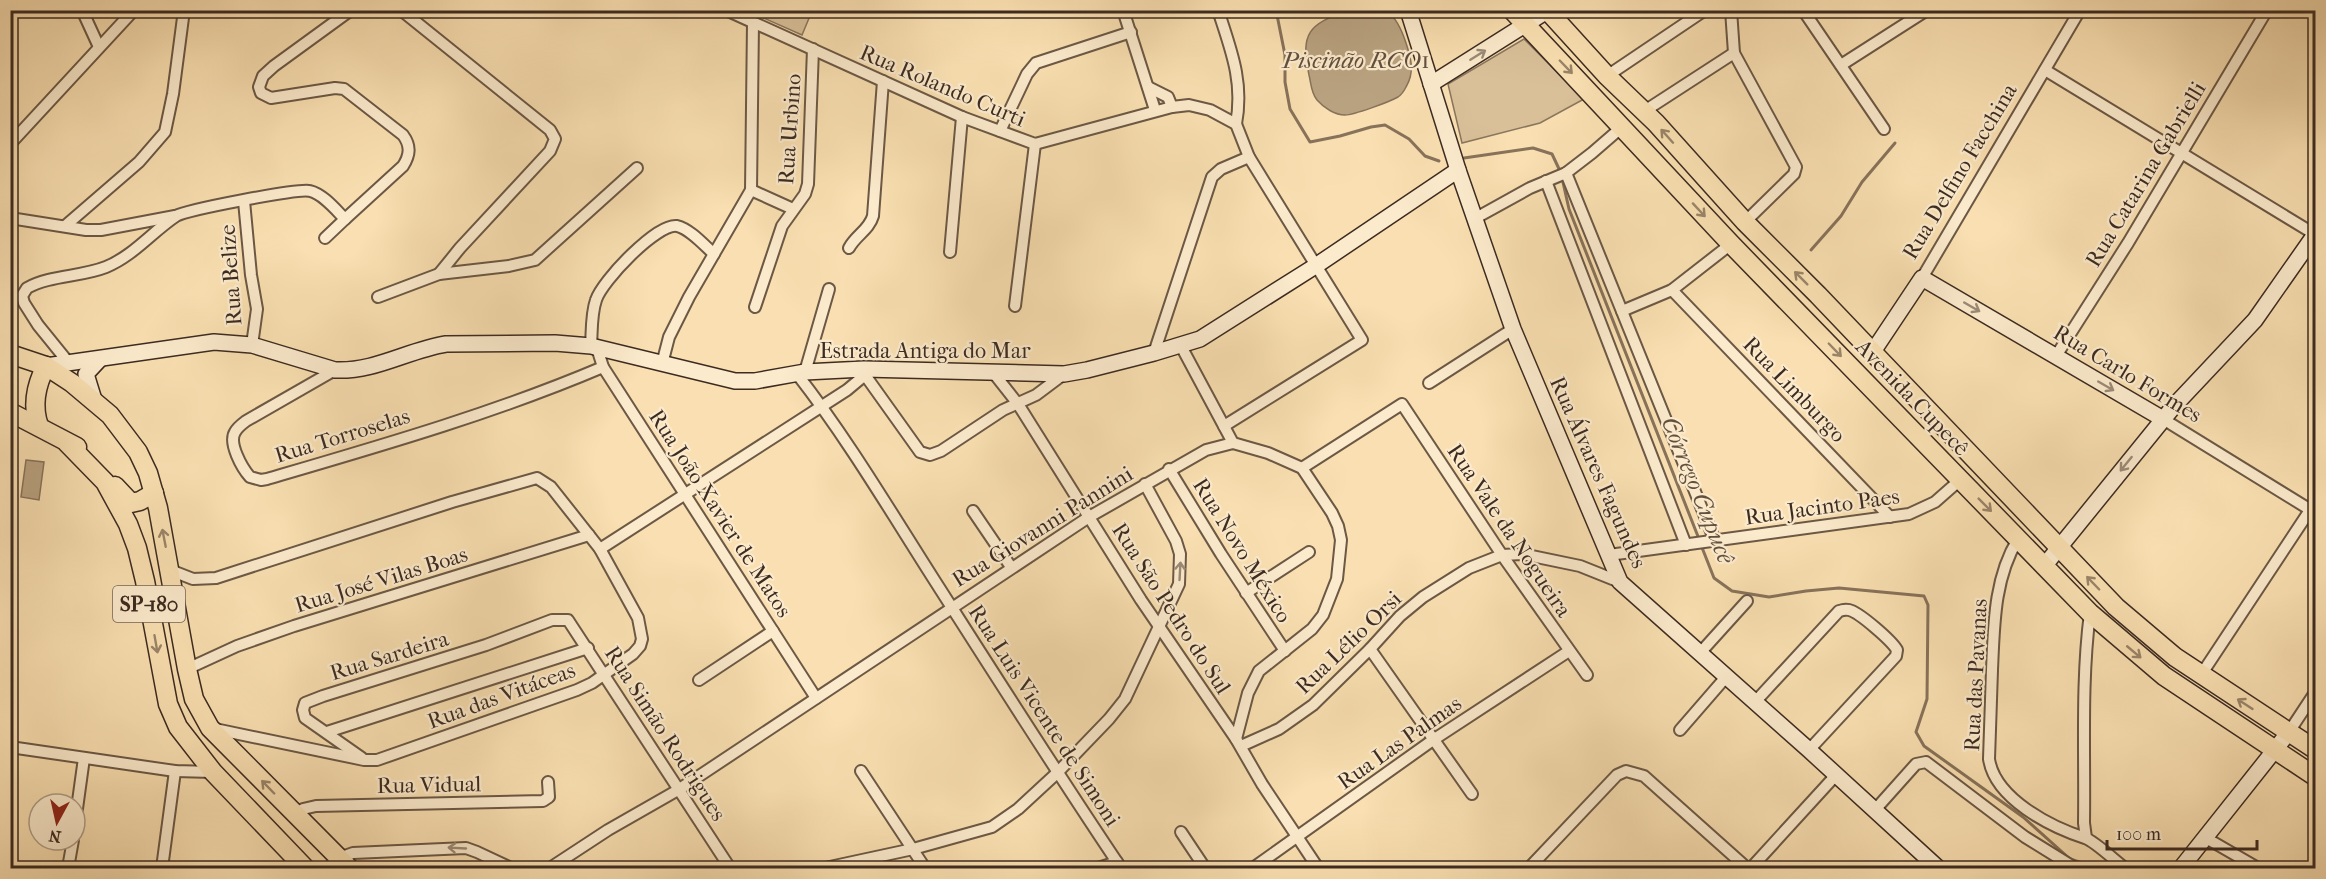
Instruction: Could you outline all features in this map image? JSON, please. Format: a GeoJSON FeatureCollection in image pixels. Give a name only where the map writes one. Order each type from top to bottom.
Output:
{"type":"FeatureCollection","features":[{"type":"Feature","properties":{"kind":"main road","name":"Avenida Cupecê"},"geometry":{"type":"LineString","coordinates":[[1512,10],[1731,244],[2090,613],[2127,647],[2171,681],[2316,777]]}},
{"type":"Feature","properties":{"kind":"main road","name":"Avenida Cupecê"},"geometry":{"type":"LineString","coordinates":[[1548,11],[1745,222],[2116,607],[2168,652],[2316,750]]}},
{"type":"Feature","properties":{"kind":"main road"},"geometry":{"type":"LineString","coordinates":[[10,354],[46,366],[94,400],[124,431],[138,452],[154,493],[194,699],[210,728],[295,815],[339,865]]}},
{"type":"Feature","properties":{"kind":"main road"},"geometry":{"type":"LineString","coordinates":[[39,426],[36,418],[36,396],[46,366]]}},
{"type":"Feature","properties":{"kind":"main road","name":"SP-180"},"geometry":{"type":"LineString","coordinates":[[10,412],[67,443],[105,482],[128,524],[137,548],[168,704],[195,763],[213,772],[305,868]]}},
{"type":"Feature","properties":{"kind":"main road"},"geometry":{"type":"LineString","coordinates":[[67,443],[81,449],[95,461],[129,502],[140,501],[154,493]]}},
{"type":"Feature","properties":{"kind":"street"},"geometry":{"type":"LineString","coordinates":[[82,10],[99,47]]}},
{"type":"Feature","properties":{"kind":"street"},"geometry":{"type":"LineString","coordinates":[[10,144],[134,10]]}},
{"type":"Feature","properties":{"kind":"street"},"geometry":{"type":"LineString","coordinates":[[65,226],[139,162],[165,132],[173,94],[184,10]]}},
{"type":"Feature","properties":{"kind":"street"},"geometry":{"type":"LineString","coordinates":[[326,238],[403,166],[409,156],[407,141],[403,135],[344,89],[335,88],[278,99],[266,97],[261,93],[260,82],[268,71],[351,10]]}},
{"type":"Feature","properties":{"kind":"street"},"geometry":{"type":"LineString","coordinates":[[401,10],[550,130],[555,139],[550,151],[460,248],[439,274]]}},
{"type":"Feature","properties":{"kind":"street","name":"Rua Rolando Curti"},"geometry":{"type":"LineString","coordinates":[[726,10],[962,117],[1035,144],[1155,110],[1189,105],[1210,110],[1236,124]]}},
{"type":"Feature","properties":{"kind":"street"},"geometry":{"type":"LineString","coordinates":[[1123,10],[1155,110]]}},
{"type":"Feature","properties":{"kind":"street"},"geometry":{"type":"LineString","coordinates":[[1218,10],[1237,75],[1239,105],[1236,124],[1249,158],[1362,340],[1224,426]]}},
{"type":"Feature","properties":{"kind":"street","name":"Rua Álvares Fagundes"},"geometry":{"type":"LineString","coordinates":[[1408,10],[1458,171],[1513,329],[1620,582],[1809,750],[1932,866]]}},
{"type":"Feature","properties":{"kind":"street"},"geometry":{"type":"LineString","coordinates":[[1607,76],[1705,10]]}},
{"type":"Feature","properties":{"kind":"street"},"geometry":{"type":"LineString","coordinates":[[1731,10],[1734,53],[1796,167],[1790,179],[1745,222]]}},
{"type":"Feature","properties":{"kind":"street"},"geometry":{"type":"LineString","coordinates":[[1803,10],[1884,129]]}},
{"type":"Feature","properties":{"kind":"street"},"geometry":{"type":"LineString","coordinates":[[1841,64],[1927,10]]}},
{"type":"Feature","properties":{"kind":"street","name":"Rua Delfino Facchina"},"geometry":{"type":"LineString","coordinates":[[1872,353],[1922,278],[2080,10]]}},
{"type":"Feature","properties":{"kind":"street","name":"Rua Catarina Gabrielli"},"geometry":{"type":"LineString","coordinates":[[2056,356],[2122,252],[2266,10]]}},
{"type":"Feature","properties":{"kind":"street"},"geometry":{"type":"LineString","coordinates":[[1431,84],[1548,11]]}},
{"type":"Feature","properties":{"kind":"street"},"geometry":{"type":"LineString","coordinates":[[662,364],[669,337],[751,188],[753,22]]}},
{"type":"Feature","properties":{"kind":"street"},"geometry":{"type":"LineString","coordinates":[[1000,131],[1027,75],[1036,63],[1131,32]]}},
{"type":"Feature","properties":{"kind":"street","name":"Rua Urbino"},"geometry":{"type":"LineString","coordinates":[[755,307],[782,226],[805,194],[810,168],[813,49]]}},
{"type":"Feature","properties":{"kind":"street"},"geometry":{"type":"LineString","coordinates":[[1643,112],[1734,53]]}},
{"type":"Feature","properties":{"kind":"street"},"geometry":{"type":"LineString","coordinates":[[2045,70],[2315,234],[2255,320],[2163,419],[2045,566]]}},
{"type":"Feature","properties":{"kind":"street"},"geometry":{"type":"LineString","coordinates":[[849,248],[872,222],[883,81]]}},
{"type":"Feature","properties":{"kind":"street"},"geometry":{"type":"LineString","coordinates":[[1148,87],[1168,97],[1172,107]]}},
{"type":"Feature","properties":{"kind":"street"},"geometry":{"type":"LineString","coordinates":[[950,252],[962,117]]}},
{"type":"Feature","properties":{"kind":"street"},"geometry":{"type":"LineString","coordinates":[[1474,219],[1547,180],[1565,173],[1622,127]]}},
{"type":"Feature","properties":{"kind":"street"},"geometry":{"type":"LineString","coordinates":[[1015,306],[1035,144]]}},
{"type":"Feature","properties":{"kind":"street"},"geometry":{"type":"LineString","coordinates":[[1154,353],[1212,177],[1221,169],[1249,158]]}},
{"type":"Feature","properties":{"kind":"street"},"geometry":{"type":"LineString","coordinates":[[378,297],[439,274],[499,268],[535,260],[637,168]]}},
{"type":"Feature","properties":{"kind":"street","name":"Estrada Antiga do Mar"},"geometry":{"type":"LineString","coordinates":[[46,366],[202,343],[229,342],[252,345],[335,370],[366,368],[446,344],[555,343],[594,347],[735,381],[754,381],[801,373],[992,371],[1064,374],[1181,346],[1214,331],[1458,171]]}},
{"type":"Feature","properties":{"kind":"street"},"geometry":{"type":"LineString","coordinates":[[1565,173],[1713,542]]}},
{"type":"Feature","properties":{"kind":"street"},"geometry":{"type":"LineString","coordinates":[[1547,180],[1689,545]]}},
{"type":"Feature","properties":{"kind":"street"},"geometry":{"type":"LineString","coordinates":[[751,188],[795,207]]}},
{"type":"Feature","properties":{"kind":"street"},"geometry":{"type":"LineString","coordinates":[[10,218],[101,230],[284,192],[307,190],[316,193],[345,219]]}},
{"type":"Feature","properties":{"kind":"street","name":"Rua Belize"},"geometry":{"type":"LineString","coordinates":[[244,201],[251,275],[257,309],[252,345]]}},
{"type":"Feature","properties":{"kind":"street"},"geometry":{"type":"LineString","coordinates":[[68,362],[30,314],[22,299],[23,292],[31,285],[89,273],[122,260],[178,215]]}},
{"type":"Feature","properties":{"kind":"street"},"geometry":{"type":"LineString","coordinates":[[594,347],[596,299],[601,288],[633,253],[665,228],[672,226],[684,229],[714,254]]}},
{"type":"Feature","properties":{"kind":"street"},"geometry":{"type":"LineString","coordinates":[[1622,311],[1672,290],[1731,244]]}},
{"type":"Feature","properties":{"kind":"street","name":"Rua Carlo Formes"},"geometry":{"type":"LineString","coordinates":[[1922,278],[2312,505]]}},
{"type":"Feature","properties":{"kind":"street"},"geometry":{"type":"LineString","coordinates":[[801,373],[829,289]]}},
{"type":"Feature","properties":{"kind":"street","name":"Rua Limburgo"},"geometry":{"type":"LineString","coordinates":[[1672,290],[1890,516]]}},
{"type":"Feature","properties":{"kind":"street"},"geometry":{"type":"LineString","coordinates":[[1429,383],[1513,329]]}},
{"type":"Feature","properties":{"kind":"street"},"geometry":{"type":"LineString","coordinates":[[1181,346],[1233,443],[1268,453],[1302,468],[1332,513],[1341,540],[1334,589],[1323,615],[1312,629],[1266,664],[1253,681],[1238,743]]}},
{"type":"Feature","properties":{"kind":"street","name":"Rua João Xavier de Matos"},"geometry":{"type":"LineString","coordinates":[[594,347],[603,367],[816,698]]}},
{"type":"Feature","properties":{"kind":"street"},"geometry":{"type":"LineString","coordinates":[[94,400],[86,374],[100,358]]}},
{"type":"Feature","properties":{"kind":"street","name":"Rua Torroselas"},"geometry":{"type":"LineString","coordinates":[[335,370],[236,429],[234,446],[250,477],[267,479],[351,454],[496,407],[603,367]]}},
{"type":"Feature","properties":{"kind":"street","name":"Rua São Pedro do Sul"},"geometry":{"type":"LineString","coordinates":[[992,371],[1018,404],[1089,517],[1238,743],[1296,838],[1318,868]]}},
{"type":"Feature","properties":{"kind":"street"},"geometry":{"type":"LineString","coordinates":[[600,549],[847,390],[864,372],[920,452],[930,454],[941,451],[1003,410],[1036,395],[1064,374]]}},
{"type":"Feature","properties":{"kind":"street","name":"Rua Luis Vicente de Simoni"},"geometry":{"type":"LineString","coordinates":[[801,373],[1057,773],[1119,865]]}},
{"type":"Feature","properties":{"kind":"street","name":"Rua Vale da Nogueira"},"geometry":{"type":"LineString","coordinates":[[1302,468],[1402,404],[1502,555],[1587,675]]}},
{"type":"Feature","properties":{"kind":"street","name":"Rua Giovanni Pannini"},"geometry":{"type":"LineString","coordinates":[[550,868],[608,830],[678,790],[1089,517],[1169,469],[1206,450],[1233,443]]}},
{"type":"Feature","properties":{"kind":"street","name":"Rua Novo México"},"geometry":{"type":"LineString","coordinates":[[1169,469],[1285,651]]}},
{"type":"Feature","properties":{"kind":"street","name":"Rua das Vitáceas"},"geometry":{"type":"LineString","coordinates":[[170,570],[193,579],[216,578],[396,519],[533,478],[541,479],[551,487],[600,549],[638,618],[642,639],[639,649],[592,684],[377,760],[364,760],[210,728]]}},
{"type":"Feature","properties":{"kind":"street","name":"Rua Jacinto Paes"},"geometry":{"type":"LineString","coordinates":[[1609,555],[1910,514],[1935,502],[1960,480]]}},
{"type":"Feature","properties":{"kind":"street"},"geometry":{"type":"LineString","coordinates":[[826,868],[913,849],[992,827],[1018,809],[1057,773],[1109,719],[1125,699],[1179,584],[1180,554],[1176,541],[1145,484]]}},
{"type":"Feature","properties":{"kind":"street"},"geometry":{"type":"LineString","coordinates":[[2201,675],[2312,505]]}},
{"type":"Feature","properties":{"kind":"street"},"geometry":{"type":"LineString","coordinates":[[973,511],[1011,567]]}},
{"type":"Feature","properties":{"kind":"street","name":"Rua José Vilas Boas"},"geometry":{"type":"LineString","coordinates":[[187,669],[237,646],[294,626],[589,535]]}},
{"type":"Feature","properties":{"kind":"street","name":"Rua das Pavanas"},"geometry":{"type":"LineString","coordinates":[[2018,539],[2010,552],[2001,576],[1994,625],[1990,766],[1999,785],[2020,805],[2070,834],[2086,838],[2125,868]]}},
{"type":"Feature","properties":{"kind":"street"},"geometry":{"type":"LineString","coordinates":[[1246,593],[1309,552]]}},
{"type":"Feature","properties":{"kind":"street","name":"Rua Lélio Orsi"},"geometry":{"type":"LineString","coordinates":[[1238,743],[1279,729],[1306,710],[1370,649],[1400,616],[1423,597],[1469,568],[1502,555],[1543,557],[1605,574],[1620,582]]}},
{"type":"Feature","properties":{"kind":"street"},"geometry":{"type":"LineString","coordinates":[[1700,653],[1747,601]]}},
{"type":"Feature","properties":{"kind":"street"},"geometry":{"type":"LineString","coordinates":[[1755,702],[1839,611],[1844,609],[1853,611],[1892,642],[1897,650],[1896,656],[1809,750]]}},
{"type":"Feature","properties":{"kind":"street"},"geometry":{"type":"LineString","coordinates":[[2086,838],[2084,823],[2085,689],[2090,613]]}},
{"type":"Feature","properties":{"kind":"street","name":"Rua Sardeira"},"geometry":{"type":"LineString","coordinates":[[364,760],[305,718],[303,710],[305,703],[486,645],[552,620],[568,620]]}},
{"type":"Feature","properties":{"kind":"street","name":"Rua Simão Rodrigues"},"geometry":{"type":"LineString","coordinates":[[568,620],[730,868]]}},
{"type":"Feature","properties":{"kind":"street"},"geometry":{"type":"LineString","coordinates":[[699,680],[773,631]]}},
{"type":"Feature","properties":{"kind":"street"},"geometry":{"type":"LineString","coordinates":[[327,732],[588,648]]}},
{"type":"Feature","properties":{"kind":"street"},"geometry":{"type":"LineString","coordinates":[[1370,649],[1472,794]]}},
{"type":"Feature","properties":{"kind":"street","name":"Rua Las Palmas"},"geometry":{"type":"LineString","coordinates":[[1253,868],[1433,740],[1569,651]]}},
{"type":"Feature","properties":{"kind":"street"},"geometry":{"type":"LineString","coordinates":[[1680,730],[1726,677]]}},
{"type":"Feature","properties":{"kind":"street"},"geometry":{"type":"LineString","coordinates":[[2181,868],[2289,732],[2316,691]]}},
{"type":"Feature","properties":{"kind":"street"},"geometry":{"type":"LineString","coordinates":[[10,747],[175,771],[195,763]]}},
{"type":"Feature","properties":{"kind":"street"},"geometry":{"type":"LineString","coordinates":[[79,792],[84,758]]}},
{"type":"Feature","properties":{"kind":"street"},"geometry":{"type":"LineString","coordinates":[[1874,810],[1916,764],[1926,762],[2025,837],[2075,868]]}},
{"type":"Feature","properties":{"kind":"street"},"geometry":{"type":"LineString","coordinates":[[162,868],[175,771]]}},
{"type":"Feature","properties":{"kind":"street"},"geometry":{"type":"LineString","coordinates":[[861,771],[925,868]]}},
{"type":"Feature","properties":{"kind":"street"},"geometry":{"type":"LineString","coordinates":[[1529,868],[1617,775],[1626,771],[1644,776],[1749,868],[1836,775]]}},
{"type":"Feature","properties":{"kind":"street","name":"Rua Vidual"},"geometry":{"type":"LineString","coordinates":[[295,815],[307,807],[316,806],[543,801],[549,797],[548,782]]}},
{"type":"Feature","properties":{"kind":"street"},"geometry":{"type":"LineString","coordinates":[[1181,832],[1205,868]]}},
{"type":"Feature","properties":{"kind":"street"},"geometry":{"type":"LineString","coordinates":[[2206,838],[2258,868]]}},
{"type":"Feature","properties":{"kind":"street"},"geometry":{"type":"LineString","coordinates":[[339,865],[360,853],[452,848],[477,852],[511,868]]}},
{"type":"Feature","properties":{"kind":"street"},"geometry":{"type":"LineString","coordinates":[[69,868],[71,852]]}},
{"type":"Feature","properties":{"kind":"street"},"geometry":{"type":"LineString","coordinates":[[1098,868],[1119,865]]}},
{"type":"Feature","properties":{"kind":"shaded area"},"geometry":{"type":"Polygon","coordinates":[[[748,11],[812,11],[802,35],[748,11]]]}},
{"type":"Feature","properties":{"kind":"shaded area"},"geometry":{"type":"Polygon","coordinates":[[[1524,39],[1584,99],[1540,123],[1462,143],[1448,84],[1524,39]]]}},
{"type":"Feature","properties":{"kind":"water","name":"Piscinão RCO1"},"geometry":{"type":"Polygon","coordinates":[[[1378,10],[1391,15],[1406,43],[1411,60],[1411,70],[1409,81],[1398,97],[1372,108],[1345,115],[1330,110],[1315,97],[1306,61],[1306,49],[1310,32],[1316,26],[1347,11],[1378,10]]]}},
{"type":"Feature","properties":{"kind":"water"},"geometry":{"type":"Polygon","coordinates":[[[26,460],[44,462],[39,500],[21,497],[26,460]]]}},
{"type":"Feature","properties":{"kind":"waterway","name":"Córrego Cupucê"},"geometry":{"type":"LineString","coordinates":[[1276,10],[1285,55],[1285,82],[1290,109],[1310,142],[1385,125],[1409,139],[1425,156],[1439,161]]}},
{"type":"Feature","properties":{"kind":"waterway"},"geometry":{"type":"LineString","coordinates":[[1811,250],[1841,216],[1862,182],[1895,143]]}},
{"type":"Feature","properties":{"kind":"waterway","name":"Córrego Cupucê"},"geometry":{"type":"LineString","coordinates":[[1464,158],[1533,148],[1552,154],[1560,171]]}},
{"type":"Feature","properties":{"kind":"waterway","name":"Córrego Cupucê"},"geometry":{"type":"LineString","coordinates":[[1562,178],[1569,209],[1699,539]]}},
{"type":"Feature","properties":{"kind":"waterway","name":"Córrego Cupucê"},"geometry":{"type":"LineString","coordinates":[[1701,545],[1714,578],[1732,591],[1769,597],[1839,588],[1924,596],[1928,605],[1927,699],[1916,732],[1924,746],[2023,817],[2070,859],[2098,868]]}}]}
